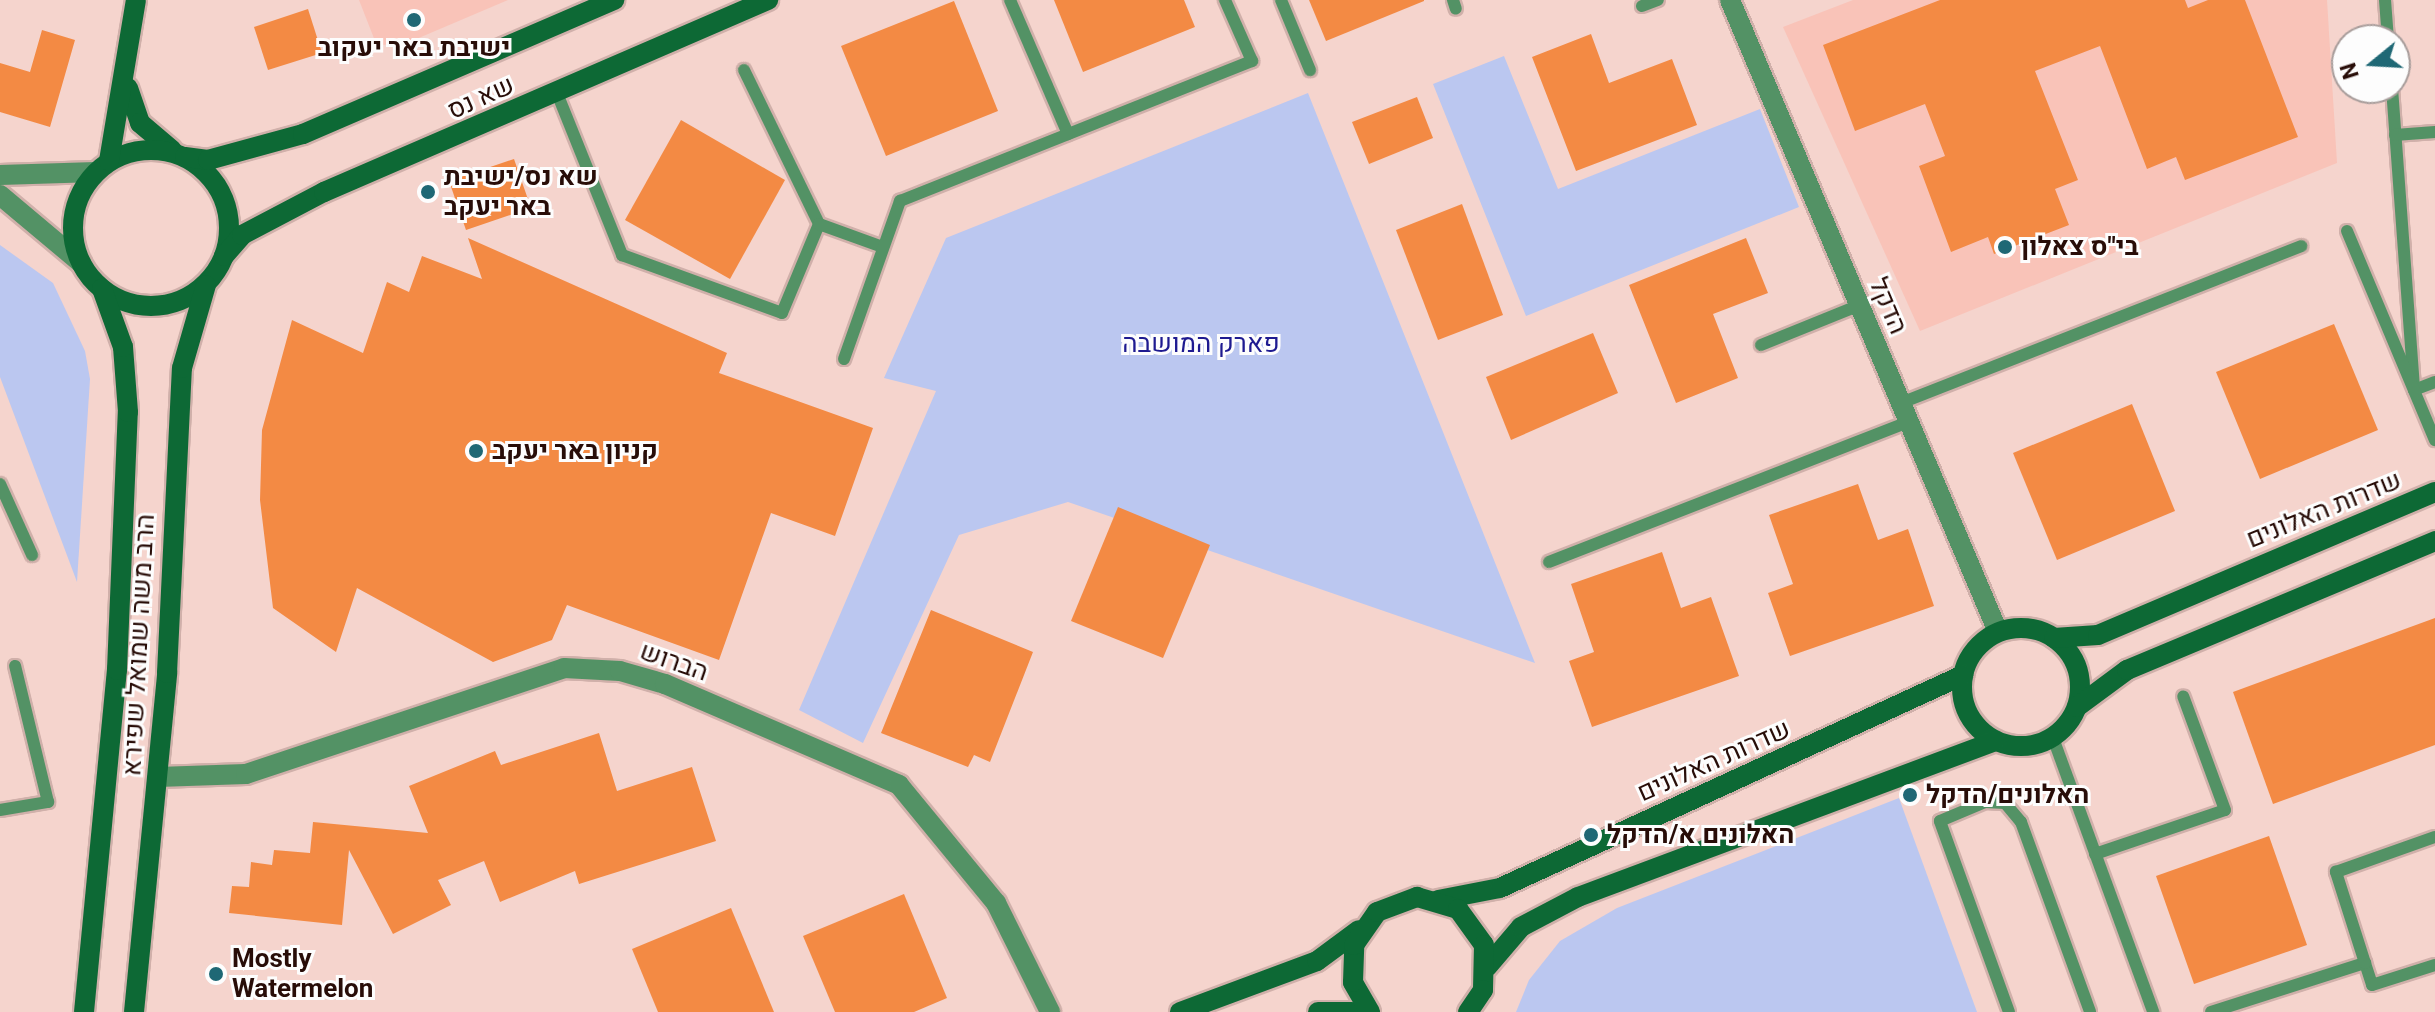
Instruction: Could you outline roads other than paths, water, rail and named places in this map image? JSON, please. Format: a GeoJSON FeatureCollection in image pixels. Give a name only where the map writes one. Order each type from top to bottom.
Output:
{"type":"FeatureCollection","features":[{"type":"Feature","properties":{"kind":"main road"},"geometry":{"type":"LineString","coordinates":[[126,75],[140,123],[208,174],[224,199],[230,228],[224,256],[206,285],[182,301],[155,307],[126,303],[102,289],[81,263],[73,222],[80,195],[103,166],[126,75],[136,0]]}},
{"type":"Feature","properties":{"kind":"main road","name":"שא נס"},"geometry":{"type":"LineString","coordinates":[[180,155],[208,160],[303,134],[614,0]]}},
{"type":"Feature","properties":{"kind":"main road","name":"שא נס"},"geometry":{"type":"LineString","coordinates":[[224,256],[267,219],[768,0]]}},
{"type":"Feature","properties":{"kind":"main road"},"geometry":{"type":"LineString","coordinates":[[103,166],[134,151],[180,155]]}},
{"type":"Feature","properties":{"kind":"main road","name":"הרב משה שמואל שפירא"},"geometry":{"type":"LineString","coordinates":[[134,1012],[158,777],[178,416],[188,333],[206,285]]}},
{"type":"Feature","properties":{"kind":"main road","name":"הרב משה שמואל שפירא"},"geometry":{"type":"LineString","coordinates":[[84,1012],[117,670],[128,412],[123,347],[102,289]]}},
{"type":"Feature","properties":{"kind":"main road","name":"שדרות האלונים"},"geometry":{"type":"LineString","coordinates":[[2054,638],[2098,635],[2435,492]]}},
{"type":"Feature","properties":{"kind":"main road"},"geometry":{"type":"LineString","coordinates":[[1470,1011],[1487,967],[1521,927],[1578,897],[1996,741],[2035,746],[2053,738],[2077,707],[2127,670],[2435,541]]}},
{"type":"Feature","properties":{"kind":"main road"},"geometry":{"type":"LineString","coordinates":[[1996,741],[1967,713],[1963,675],[1970,657],[1998,632],[2036,630],[2054,638],[2077,668],[2077,707]]}},
{"type":"Feature","properties":{"kind":"main road","name":"שדרות האלונים"},"geometry":{"type":"LineString","coordinates":[[1362,928],[1396,901],[1438,900],[1500,888],[1963,675]]}},
{"type":"Feature","properties":{"kind":"main road"},"geometry":{"type":"LineString","coordinates":[[1438,900],[1474,925],[1487,967]]}},
{"type":"Feature","properties":{"kind":"main road"},"geometry":{"type":"LineString","coordinates":[[1180,1012],[1317,961],[1362,928]]}},
{"type":"Feature","properties":{"kind":"main road"},"geometry":{"type":"LineString","coordinates":[[1362,928],[1351,964],[1370,1012]]}},
{"type":"Feature","properties":{"kind":"main road"},"geometry":{"type":"LineString","coordinates":[[1318,1012],[1352,1012]]}},
{"type":"Feature","properties":{"kind":"street","name":"הדקל"},"geometry":{"type":"LineString","coordinates":[[1730,0],[1998,632]]}},
{"type":"Feature","properties":{"kind":"street"},"geometry":{"type":"LineString","coordinates":[[0,175],[103,166]]}},
{"type":"Feature","properties":{"kind":"street"},"geometry":{"type":"LineString","coordinates":[[0,195],[60,240],[81,263]]}},
{"type":"Feature","properties":{"kind":"street","name":"הברוש"},"geometry":{"type":"LineString","coordinates":[[158,777],[246,774],[564,668],[620,671],[679,690],[899,785],[996,903],[1050,1012]]}},
{"type":"Feature","properties":{"kind":"lane"},"geometry":{"type":"LineString","coordinates":[[1010,0],[1068,134]]}},
{"type":"Feature","properties":{"kind":"lane"},"geometry":{"type":"LineString","coordinates":[[844,359],[900,201],[1252,61],[1225,0]]}},
{"type":"Feature","properties":{"kind":"lane"},"geometry":{"type":"LineString","coordinates":[[1281,0],[1310,70]]}},
{"type":"Feature","properties":{"kind":"lane"},"geometry":{"type":"LineString","coordinates":[[1642,6],[1658,0]]}},
{"type":"Feature","properties":{"kind":"lane"},"geometry":{"type":"LineString","coordinates":[[2385,0],[2387,24]]}},
{"type":"Feature","properties":{"kind":"lane"},"geometry":{"type":"LineString","coordinates":[[744,70],[819,224],[883,247]]}},
{"type":"Feature","properties":{"kind":"lane"},"geometry":{"type":"LineString","coordinates":[[557,93],[622,255],[782,313],[819,224]]}},
{"type":"Feature","properties":{"kind":"lane"},"geometry":{"type":"LineString","coordinates":[[2393,104],[2414,390]]}},
{"type":"Feature","properties":{"kind":"lane"},"geometry":{"type":"LineString","coordinates":[[2395,135],[2435,132]]}},
{"type":"Feature","properties":{"kind":"lane"},"geometry":{"type":"LineString","coordinates":[[2347,231],[2435,440]]}},
{"type":"Feature","properties":{"kind":"lane"},"geometry":{"type":"LineString","coordinates":[[1549,562],[2301,246]]}},
{"type":"Feature","properties":{"kind":"lane"},"geometry":{"type":"LineString","coordinates":[[1761,345],[1860,305]]}},
{"type":"Feature","properties":{"kind":"lane"},"geometry":{"type":"LineString","coordinates":[[2414,390],[2435,382]]}},
{"type":"Feature","properties":{"kind":"lane"},"geometry":{"type":"LineString","coordinates":[[0,484],[32,555]]}},
{"type":"Feature","properties":{"kind":"lane"},"geometry":{"type":"LineString","coordinates":[[0,810],[48,802],[15,666]]}},
{"type":"Feature","properties":{"kind":"lane"},"geometry":{"type":"LineString","coordinates":[[2095,854],[2225,810],[2183,696]]}},
{"type":"Feature","properties":{"kind":"lane"},"geometry":{"type":"LineString","coordinates":[[2053,738],[2153,1012]]}},
{"type":"Feature","properties":{"kind":"lane"},"geometry":{"type":"LineString","coordinates":[[2009,1012],[1940,821],[1985,802],[2005,803],[2021,822],[2090,1012]]}},
{"type":"Feature","properties":{"kind":"lane"},"geometry":{"type":"LineString","coordinates":[[2435,837],[2336,872],[2372,985],[2435,965]]}},
{"type":"Feature","properties":{"kind":"lane"},"geometry":{"type":"LineString","coordinates":[[2211,1012],[2365,963]]}},
{"type":"Feature","properties":{"kind":"place","name":"ישיבת באר יעקוב"},"geometry":{"type":"Point","coordinates":[414,20]}},
{"type":"Feature","properties":{"kind":"place","name":"שא נס/ישיבת באר יעקב"},"geometry":{"type":"Point","coordinates":[428,192]}},
{"type":"Feature","properties":{"kind":"place","name":"בי\"ס צאלון"},"geometry":{"type":"Point","coordinates":[2005,247]}},
{"type":"Feature","properties":{"kind":"place","name":"קניון באר יעקב"},"geometry":{"type":"Point","coordinates":[476,451]}},
{"type":"Feature","properties":{"kind":"place","name":"האלונים/הדקל"},"geometry":{"type":"Point","coordinates":[1910,795]}},
{"type":"Feature","properties":{"kind":"place","name":"האלונים א/הדקל"},"geometry":{"type":"Point","coordinates":[1591,835]}},
{"type":"Feature","properties":{"kind":"place","name":"Mostly Watermelon"},"geometry":{"type":"Point","coordinates":[216,974]}},
{"type":"Feature","properties":{"kind":"park label","name":"פארק המושבה"},"geometry":{"type":"Point","coordinates":[1201,344]}}]}
